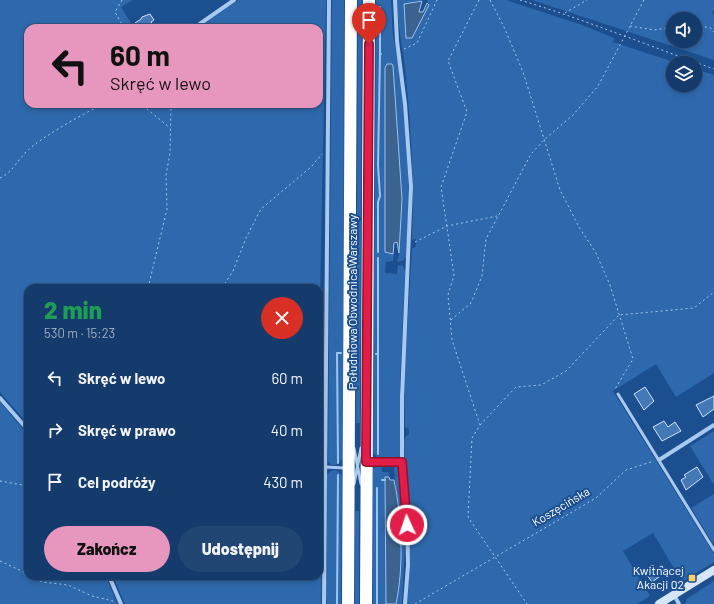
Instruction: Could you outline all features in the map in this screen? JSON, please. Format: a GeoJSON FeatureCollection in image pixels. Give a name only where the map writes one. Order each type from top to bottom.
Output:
{"type":"FeatureCollection","features":[{"type":"Feature","properties":{"kind":"highway","name":"Południowa Obwodnica Warszawy"},"geometry":{"type":"LineString","coordinates":[[351,0],[349,422],[366,511],[366,604]]}},
{"type":"Feature","properties":{"kind":"highway","name":"Południowa Obwodnica Warszawy"},"geometry":{"type":"LineString","coordinates":[[348,604],[349,511],[367,422],[369,0]]}},
{"type":"Feature","properties":{"kind":"street"},"geometry":{"type":"LineString","coordinates":[[200,24],[234,0]]}},
{"type":"Feature","properties":{"kind":"street"},"geometry":{"type":"LineString","coordinates":[[324,604],[329,0]]}},
{"type":"Feature","properties":{"kind":"street"},"geometry":{"type":"LineString","coordinates":[[395,0],[399,52],[406,104],[411,187],[402,390],[402,462],[407,512],[408,565],[405,604]]}},
{"type":"Feature","properties":{"kind":"street"},"geometry":{"type":"LineString","coordinates":[[0,398],[24,425]]}},
{"type":"Feature","properties":{"kind":"street"},"geometry":{"type":"LineString","coordinates":[[659,460],[714,425]]}},
{"type":"Feature","properties":{"kind":"street"},"geometry":{"type":"LineString","coordinates":[[659,604],[714,570]]}},
{"type":"Feature","properties":{"kind":"street"},"geometry":{"type":"LineString","coordinates":[[111,580],[120,603]]}},
{"type":"Feature","properties":{"kind":"street"},"geometry":{"type":"LineString","coordinates":[[674,595],[679,604]]}},
{"type":"Feature","properties":{"kind":"lane"},"geometry":{"type":"LineString","coordinates":[[618,394],[714,550]]}},
{"type":"Feature","properties":{"kind":"lane"},"geometry":{"type":"LineString","coordinates":[[325,468],[402,462]]}},
{"type":"Feature","properties":{"kind":"path"},"geometry":{"type":"LineString","coordinates":[[122,0],[115,12],[122,24]]}},
{"type":"Feature","properties":{"kind":"path"},"geometry":{"type":"LineString","coordinates":[[399,52],[417,43],[437,0]]}},
{"type":"Feature","properties":{"kind":"path"},"geometry":{"type":"LineString","coordinates":[[479,0],[448,61],[467,112],[441,187],[454,275],[448,295],[452,340],[480,425]]}},
{"type":"Feature","properties":{"kind":"path"},"geometry":{"type":"LineString","coordinates":[[490,0],[504,27],[523,72],[560,190],[579,227],[596,253],[610,285],[633,359],[615,389],[618,394]]}},
{"type":"Feature","properties":{"kind":"path"},"geometry":{"type":"LineString","coordinates":[[520,0],[565,14],[623,37],[714,69]]}},
{"type":"Feature","properties":{"kind":"path"},"geometry":{"type":"LineString","coordinates":[[565,14],[587,0]]}},
{"type":"Feature","properties":{"kind":"path"},"geometry":{"type":"LineString","coordinates":[[450,321],[471,303],[482,276],[486,239],[531,154],[545,139],[573,115],[598,86],[644,0]]}},
{"type":"Feature","properties":{"kind":"path"},"geometry":{"type":"LineString","coordinates":[[629,26],[654,30],[666,28]]}},
{"type":"Feature","properties":{"kind":"path"},"geometry":{"type":"LineString","coordinates":[[702,26],[711,28],[714,32]]}},
{"type":"Feature","properties":{"kind":"path"},"geometry":{"type":"LineString","coordinates":[[0,178],[7,175],[28,150],[78,117],[95,108]]}},
{"type":"Feature","properties":{"kind":"path"},"geometry":{"type":"LineString","coordinates":[[145,108],[169,127]]}},
{"type":"Feature","properties":{"kind":"path"},"geometry":{"type":"LineString","coordinates":[[149,284],[167,210],[166,175],[170,153],[169,127],[171,108]]}},
{"type":"Feature","properties":{"kind":"path"},"geometry":{"type":"LineString","coordinates":[[225,284],[234,271],[246,238],[261,209],[311,168],[328,148]]}},
{"type":"Feature","properties":{"kind":"path"},"geometry":{"type":"LineString","coordinates":[[409,245],[447,226],[498,216]]}},
{"type":"Feature","properties":{"kind":"path"},"geometry":{"type":"LineString","coordinates":[[527,604],[468,517],[472,438],[480,425],[516,387],[540,385],[566,371],[619,315],[694,308],[714,292]]}},
{"type":"Feature","properties":{"kind":"path","name":"Koszęcińska"},"geometry":{"type":"LineString","coordinates":[[415,604],[596,498],[626,470],[659,460]]}},
{"type":"Feature","properties":{"kind":"path"},"geometry":{"type":"LineString","coordinates":[[0,481],[24,485]]}},
{"type":"Feature","properties":{"kind":"path"},"geometry":{"type":"LineString","coordinates":[[0,561],[24,572]]}},
{"type":"Feature","properties":{"kind":"path"},"geometry":{"type":"LineString","coordinates":[[38,580],[42,582],[68,585],[92,596],[120,603]]}},
{"type":"Feature","properties":{"kind":"shaded area"},"geometry":{"type":"Polygon","coordinates":[[[0,0],[133,0],[121,7],[132,24],[24,24],[24,108],[323,108],[323,24],[205,24],[238,0],[326,0],[320,284],[24,284],[24,419],[0,392],[0,0]]]}},
{"type":"Feature","properties":{"kind":"shaded area"},"geometry":{"type":"Polygon","coordinates":[[[332,0],[344,0],[343,459],[336,465],[331,465],[328,461],[332,0]]]}},
{"type":"Feature","properties":{"kind":"shaded area"},"geometry":{"type":"Polygon","coordinates":[[[358,0],[362,0],[360,423],[356,423],[358,0]]]}},
{"type":"Feature","properties":{"kind":"shaded area"},"geometry":{"type":"Polygon","coordinates":[[[376,0],[391,0],[393,36],[401,79],[408,173],[409,196],[406,257],[402,261],[397,262],[400,251],[399,242],[402,199],[393,66],[392,64],[386,65],[385,252],[394,254],[393,261],[386,262],[385,273],[397,274],[398,265],[403,266],[405,272],[400,384],[400,456],[397,459],[379,459],[373,453],[376,0]]]}},
{"type":"Feature","properties":{"kind":"shaded area"},"geometry":{"type":"Polygon","coordinates":[[[397,0],[423,0],[404,4],[406,38],[412,38],[429,5],[427,0],[506,0],[582,25],[614,38],[613,42],[666,59],[666,92],[702,92],[702,71],[714,75],[714,373],[676,397],[656,364],[613,391],[714,554],[714,562],[682,582],[653,533],[623,551],[650,596],[637,604],[407,604],[409,583],[409,542],[404,441],[406,436],[409,434],[409,429],[405,427],[404,379],[412,249],[416,246],[416,239],[412,240],[413,183],[410,126],[397,0]]]}},
{"type":"Feature","properties":{"kind":"shaded area"},"geometry":{"type":"Polygon","coordinates":[[[532,0],[714,0],[714,10],[712,12],[714,15],[714,60],[678,48],[702,48],[702,12],[666,12],[666,44],[532,0]]]}},
{"type":"Feature","properties":{"kind":"shaded area"},"geometry":{"type":"Polygon","coordinates":[[[422,1],[419,12],[423,12],[427,3],[429,5],[412,38],[406,38],[404,4],[422,1]]]}},
{"type":"Feature","properties":{"kind":"shaded area"},"geometry":{"type":"Polygon","coordinates":[[[387,64],[392,64],[393,66],[402,199],[399,253],[397,242],[394,243],[393,254],[385,252],[385,68],[387,64]]]}},
{"type":"Feature","properties":{"kind":"shaded area"},"geometry":{"type":"Polygon","coordinates":[[[323,294],[324,294],[323,397],[323,294]]]}},
{"type":"Feature","properties":{"kind":"shaded area"},"geometry":{"type":"Polygon","coordinates":[[[0,402],[24,430],[24,580],[108,580],[117,604],[0,604],[0,402]]]}},
{"type":"Feature","properties":{"kind":"shaded area"},"geometry":{"type":"Polygon","coordinates":[[[714,431],[714,485],[690,446],[714,431]]]}},
{"type":"Feature","properties":{"kind":"shaded area"},"geometry":{"type":"Polygon","coordinates":[[[381,464],[382,472],[388,472],[390,475],[385,478],[386,604],[373,604],[373,469],[377,465],[381,464]]]}},
{"type":"Feature","properties":{"kind":"shaded area"},"geometry":{"type":"Polygon","coordinates":[[[394,465],[398,466],[400,469],[405,544],[402,604],[396,604],[400,579],[401,540],[394,465]]]}},
{"type":"Feature","properties":{"kind":"shaded area"},"geometry":{"type":"Polygon","coordinates":[[[333,470],[338,471],[342,475],[341,604],[327,604],[326,597],[327,474],[333,470]]]}},
{"type":"Feature","properties":{"kind":"shaded area"},"geometry":{"type":"Polygon","coordinates":[[[385,477],[389,477],[390,480],[394,480],[399,510],[401,558],[399,589],[396,604],[386,604],[385,477]]]}},
{"type":"Feature","properties":{"kind":"shaded area"},"geometry":{"type":"Polygon","coordinates":[[[714,494],[714,545],[691,508],[714,494]]]}},
{"type":"Feature","properties":{"kind":"shaded area"},"geometry":{"type":"Polygon","coordinates":[[[355,511],[359,511],[359,604],[355,604],[355,511]]]}},
{"type":"Feature","properties":{"kind":"shaded area"},"geometry":{"type":"Polygon","coordinates":[[[115,580],[321,580],[321,604],[125,604],[115,580]]]}},
{"type":"Feature","properties":{"kind":"shaded area"},"geometry":{"type":"Polygon","coordinates":[[[714,581],[714,604],[685,604],[687,599],[714,581]]]}},
{"type":"Feature","properties":{"kind":"building"},"geometry":{"type":"Polygon","coordinates":[[[150,14],[154,20],[151,22],[152,24],[136,24],[135,23],[142,17],[150,14]]]}},
{"type":"Feature","properties":{"kind":"building"},"geometry":{"type":"Polygon","coordinates":[[[645,387],[654,401],[644,410],[634,394],[645,387]]]}},
{"type":"Feature","properties":{"kind":"building"},"geometry":{"type":"Polygon","coordinates":[[[714,396],[714,409],[703,417],[696,405],[714,396]]]}},
{"type":"Feature","properties":{"kind":"building"},"geometry":{"type":"Polygon","coordinates":[[[664,421],[668,427],[675,422],[681,431],[662,441],[653,427],[664,421]]]}},
{"type":"Feature","properties":{"kind":"building"},"geometry":{"type":"Polygon","coordinates":[[[697,467],[703,477],[686,490],[681,480],[686,477],[684,475],[697,467]]]}},
{"type":"Feature","properties":{"kind":"building"},"geometry":{"type":"Polygon","coordinates":[[[653,565],[656,569],[662,566],[666,572],[652,582],[644,571],[653,565]]]}},
{"type":"Feature","properties":{"kind":"waterway"},"geometry":{"type":"LineString","coordinates":[[380,7],[381,54]]}},
{"type":"Feature","properties":{"kind":"waterway"},"geometry":{"type":"LineString","coordinates":[[378,252],[378,202],[380,196],[378,165],[380,54]]}},
{"type":"Feature","properties":{"kind":"waterway"},"geometry":{"type":"LineString","coordinates":[[376,354],[378,354],[378,258]]}},
{"type":"Feature","properties":{"kind":"waterway"},"geometry":{"type":"LineString","coordinates":[[338,463],[337,353],[341,353]]}},
{"type":"Feature","properties":{"kind":"waterway"},"geometry":{"type":"LineString","coordinates":[[378,354],[378,454]]}},
{"type":"Feature","properties":{"kind":"waterway"},"geometry":{"type":"LineString","coordinates":[[337,604],[338,475]]}},
{"type":"Feature","properties":{"kind":"waterway"},"geometry":{"type":"LineString","coordinates":[[377,488],[377,604]]}},
{"type":"Feature","properties":{"kind":"place","name":"Kwitnącej Akacji 02"},"geometry":{"type":"Point","coordinates":[692,578]}},
{"type":"Feature","properties":{"kind":"route"},"geometry":{"type":"LineString","coordinates":[[369,44],[366,462],[402,462],[407,525]]}}]}
